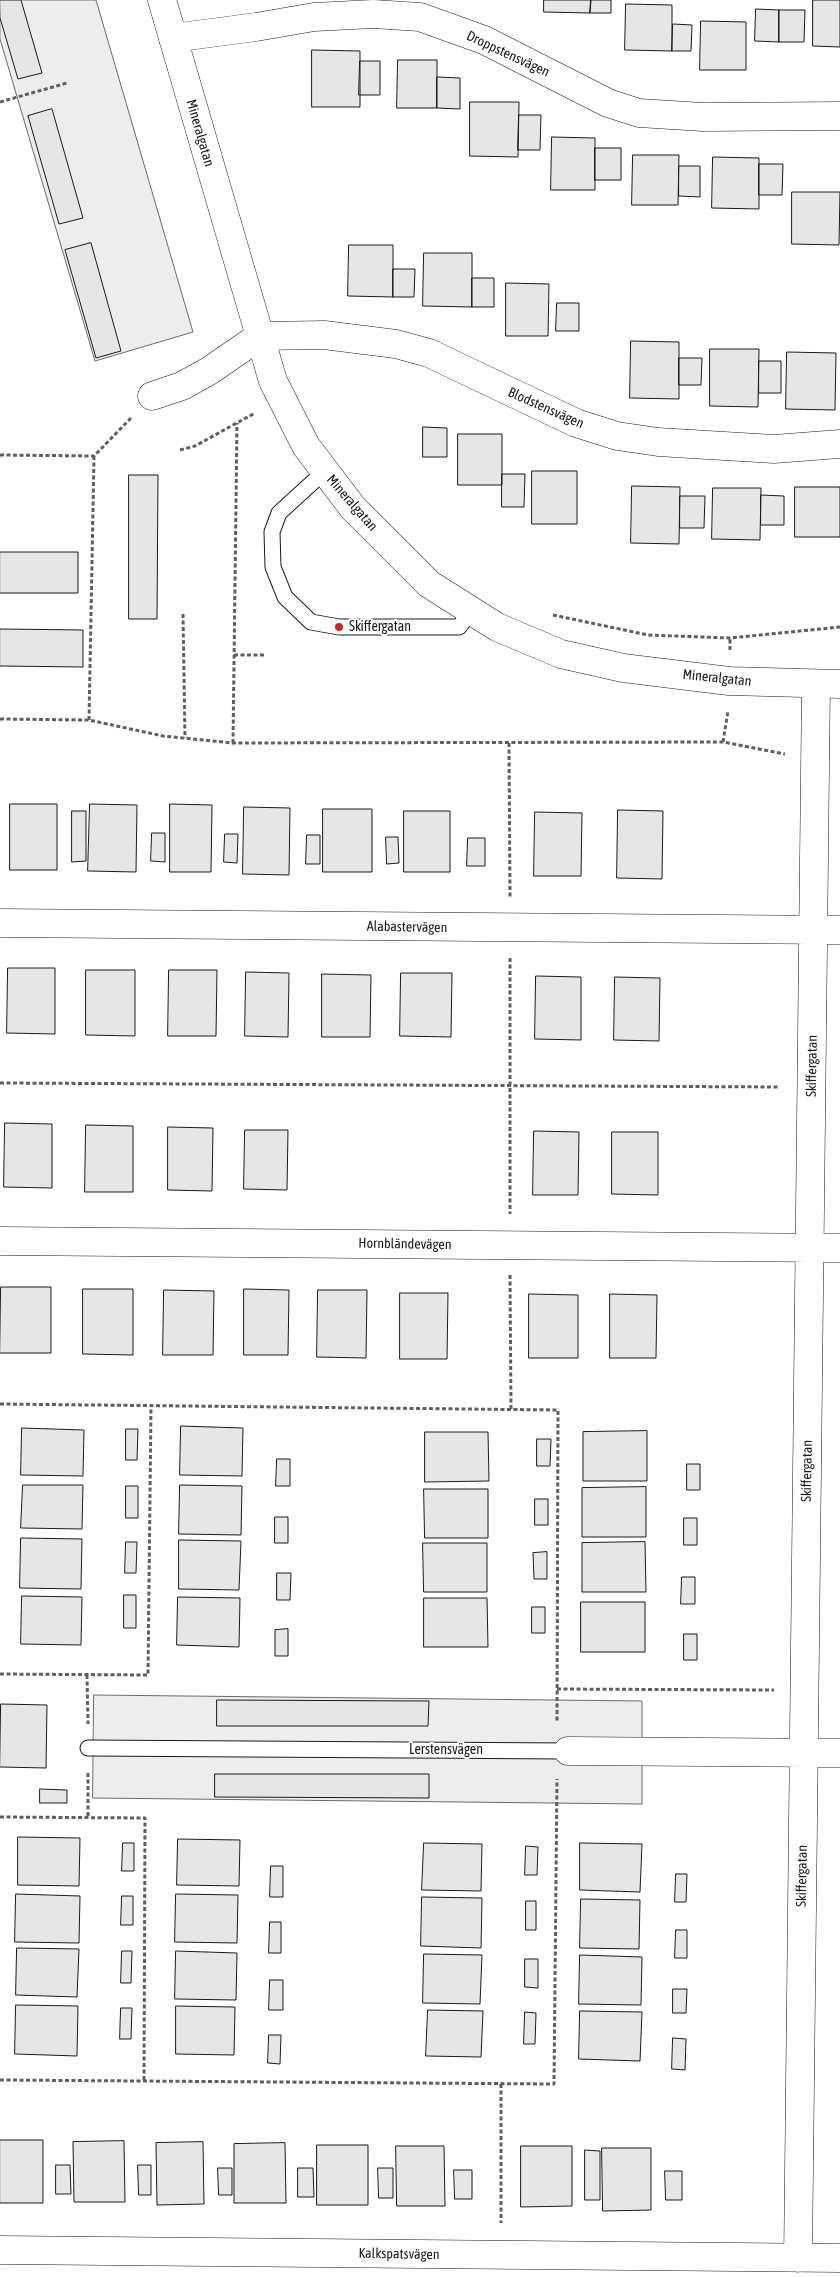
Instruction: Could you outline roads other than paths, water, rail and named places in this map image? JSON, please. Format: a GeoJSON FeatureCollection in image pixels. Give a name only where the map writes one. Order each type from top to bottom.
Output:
{"type":"FeatureCollection","features":[{"type":"Feature","properties":{"kind":"street","name":"Mineralgatan"},"geometry":{"type":"LineString","coordinates":[[162,0],[273,381],[306,446],[353,508],[429,584],[470,612],[497,627],[561,654],[623,668],[729,681],[828,684]]}},
{"type":"Feature","properties":{"kind":"street","name":"Droppstensvägen"},"geometry":{"type":"LineString","coordinates":[[172,38],[256,28],[314,17],[372,14],[420,17],[484,40],[608,103],[639,113],[703,117],[840,116]]}},
{"type":"Feature","properties":{"kind":"street"},"geometry":{"type":"LineString","coordinates":[[152,396],[182,386],[209,371],[260,336]]}},
{"type":"Feature","properties":{"kind":"street","name":"Blodstensvägen"},"geometry":{"type":"LineString","coordinates":[[260,336],[324,336],[396,344],[429,353],[576,423],[617,436],[658,442],[774,449],[840,444]]}},
{"type":"Feature","properties":{"kind":"street","name":"Skiffergatan"},"geometry":{"type":"LineString","coordinates":[[798,2258],[813,930],[828,684]]}},
{"type":"Feature","properties":{"kind":"street","name":"Alabastervägen"},"geometry":{"type":"LineString","coordinates":[[0,923],[840,930]]}},
{"type":"Feature","properties":{"kind":"street","name":"Hornbländevägen"},"geometry":{"type":"LineString","coordinates":[[0,1241],[840,1248]]}},
{"type":"Feature","properties":{"kind":"street","name":"Lerstensvägen"},"geometry":{"type":"LineString","coordinates":[[568,1751],[840,1753]]}},
{"type":"Feature","properties":{"kind":"street","name":"Kalkspatsvägen"},"geometry":{"type":"LineString","coordinates":[[0,2250],[840,2258]]}},
{"type":"Feature","properties":{"kind":"lane"},"geometry":{"type":"LineString","coordinates":[[325,471],[279,513],[272,532],[273,567],[285,597],[311,622],[339,627],[459,627],[470,612]]}},
{"type":"Feature","properties":{"kind":"lane","name":"Lerstensvägen"},"geometry":{"type":"LineString","coordinates":[[88,1748],[568,1751]]}},
{"type":"Feature","properties":{"kind":"place","name":"Skiffergatan"},"geometry":{"type":"Point","coordinates":[339,627]}}]}
